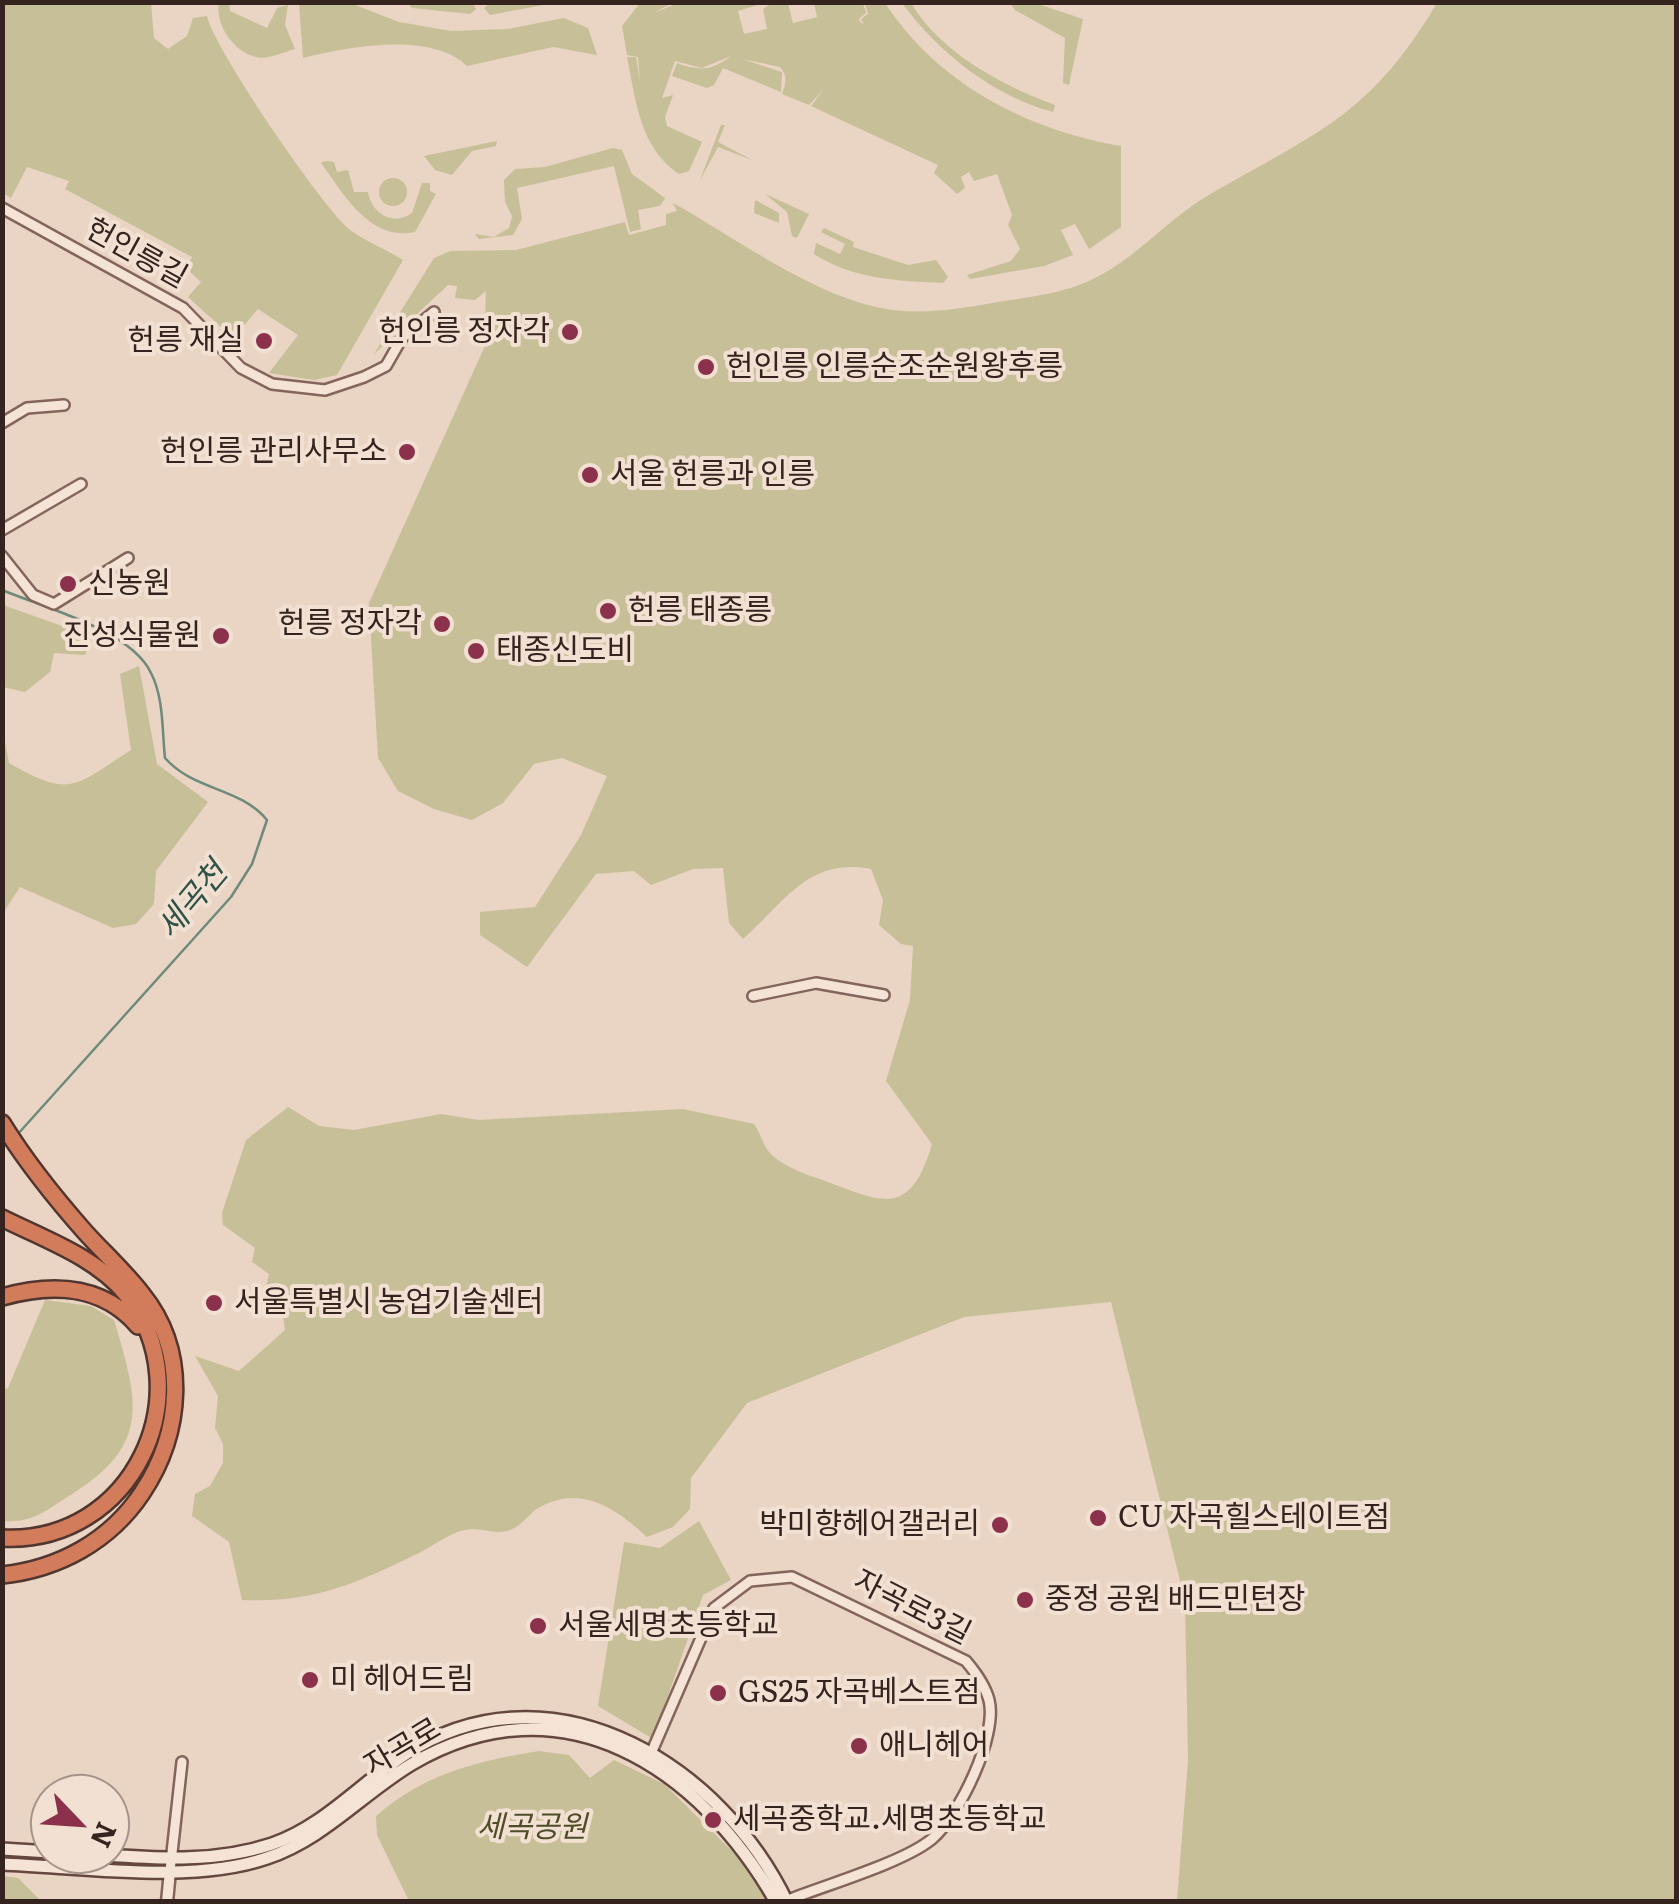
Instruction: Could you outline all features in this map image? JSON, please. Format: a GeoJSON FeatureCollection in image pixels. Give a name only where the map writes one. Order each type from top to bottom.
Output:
{"type":"FeatureCollection","features":[{"type":"Feature","properties":{"kind":"highway"},"geometry":{"type":"LineString","coordinates":[[2,1123],[28,1162],[144,1296],[160,1342],[161,1388],[158,1417],[148,1450],[132,1476],[98,1509],[74,1524],[34,1537],[2,1538]]}},
{"type":"Feature","properties":{"kind":"highway"},"geometry":{"type":"LineString","coordinates":[[2,1214],[104,1266],[141,1300],[174,1370],[174,1416],[161,1460],[137,1501],[107,1532],[72,1556],[2,1575]]}},
{"type":"Feature","properties":{"kind":"highway"},"geometry":{"type":"LineString","coordinates":[[2,1296],[58,1287],[90,1293],[124,1312],[160,1342]]}},
{"type":"Feature","properties":{"kind":"main road","name":"자곡로"},"geometry":{"type":"LineString","coordinates":[[2,1864],[243,1865],[288,1850],[337,1822],[410,1766],[490,1733],[532,1729],[577,1735],[650,1757],[726,1827],[783,1901]]}},
{"type":"Feature","properties":{"kind":"main road"},"geometry":{"type":"LineString","coordinates":[[2,1849],[30,1851]]}},
{"type":"Feature","properties":{"kind":"main road","name":"자곡로"},"geometry":{"type":"LineString","coordinates":[[130,1860],[170,1865]]}},
{"type":"Feature","properties":{"kind":"street","name":"헌인릉길"},"geometry":{"type":"LineString","coordinates":[[5,208],[183,308],[241,368],[272,384],[325,390],[364,377],[386,366],[402,338],[434,312]]}},
{"type":"Feature","properties":{"kind":"street"},"geometry":{"type":"LineString","coordinates":[[2,423],[27,408],[64,405]]}},
{"type":"Feature","properties":{"kind":"street"},"geometry":{"type":"LineString","coordinates":[[2,530],[81,484]]}},
{"type":"Feature","properties":{"kind":"street"},"geometry":{"type":"LineString","coordinates":[[2,556],[33,595],[54,604],[128,558]]}},
{"type":"Feature","properties":{"kind":"street"},"geometry":{"type":"LineString","coordinates":[[753,996],[816,982],[884,994]]}},
{"type":"Feature","properties":{"kind":"street","name":"자곡로3길"},"geometry":{"type":"LineString","coordinates":[[650,1757],[714,1608],[739,1586],[750,1582],[792,1578],[966,1661],[990,1702],[989,1732],[951,1818],[917,1848],[783,1901]]}},
{"type":"Feature","properties":{"kind":"street"},"geometry":{"type":"LineString","coordinates":[[168,1902],[182,1762]]}},
{"type":"Feature","properties":{"kind":"green space"},"geometry":{"type":"Polygon","coordinates":[[[3,2],[151,3],[154,38],[168,49],[187,36],[193,18],[207,16],[247,91],[335,215],[355,233],[403,260],[337,375],[314,380],[269,373],[298,335],[258,309],[233,338],[188,297],[201,282],[186,268],[192,257],[65,189],[69,181],[27,167],[11,198],[3,193],[3,2]]]}},
{"type":"Feature","properties":{"kind":"green space"},"geometry":{"type":"Polygon","coordinates":[[[490,2],[554,3],[490,15],[484,8],[490,2]]]}},
{"type":"Feature","properties":{"kind":"green space"},"geometry":{"type":"Polygon","coordinates":[[[219,3],[229,3],[230,11],[267,28],[277,8],[288,5],[285,25],[295,49],[265,57],[240,50],[223,28],[219,3]]]}},
{"type":"Feature","properties":{"kind":"green space"},"geometry":{"type":"Polygon","coordinates":[[[299,3],[350,3],[399,22],[451,31],[508,29],[564,18],[588,28],[597,55],[553,47],[467,66],[432,48],[388,45],[303,58],[299,3]]]}},
{"type":"Feature","properties":{"kind":"green space"},"geometry":{"type":"Polygon","coordinates":[[[408,3],[473,3],[476,9],[470,14],[412,8],[408,3]]]}},
{"type":"Feature","properties":{"kind":"green space"},"geometry":{"type":"Polygon","coordinates":[[[640,3],[672,3],[654,13],[678,3],[764,3],[738,11],[744,34],[767,29],[763,9],[772,3],[788,3],[793,23],[817,17],[814,3],[863,3],[866,13],[859,19],[864,24],[861,19],[868,14],[865,3],[885,3],[931,57],[988,99],[1052,128],[1121,146],[1121,227],[1089,249],[1075,224],[1061,230],[1073,255],[1044,266],[970,279],[967,275],[1011,261],[1020,249],[1008,225],[1012,215],[997,174],[974,181],[969,172],[961,177],[965,188],[957,194],[934,173],[938,165],[811,106],[824,89],[809,105],[782,94],[786,80],[780,67],[742,59],[782,72],[781,92],[723,68],[714,85],[707,88],[672,76],[677,63],[702,68],[675,61],[662,98],[673,95],[665,117],[667,126],[702,142],[689,171],[679,174],[655,150],[641,122],[627,57],[636,57],[640,82],[638,57],[627,55],[622,26],[640,3]]]}},
{"type":"Feature","properties":{"kind":"green space"},"geometry":{"type":"Polygon","coordinates":[[[902,3],[911,3],[939,37],[974,65],[1055,105],[1053,112],[1009,95],[968,70],[932,38],[902,3]]]}},
{"type":"Feature","properties":{"kind":"green space"},"geometry":{"type":"Polygon","coordinates":[[[1010,3],[1035,3],[1083,19],[1069,85],[1063,83],[1065,38],[1015,10],[1010,3]]]}},
{"type":"Feature","properties":{"kind":"green space"},"geometry":{"type":"Polygon","coordinates":[[[1437,3],[1676,3],[1676,1901],[1177,1901],[1188,1760],[1185,1601],[1111,1302],[964,1317],[747,1403],[691,1478],[690,1509],[673,1527],[647,1537],[611,1509],[570,1498],[540,1507],[510,1530],[459,1532],[353,1583],[312,1595],[242,1600],[229,1542],[192,1516],[195,1494],[210,1486],[223,1463],[223,1444],[215,1428],[218,1396],[195,1356],[239,1371],[285,1330],[282,1309],[263,1300],[269,1274],[252,1262],[255,1248],[223,1225],[222,1213],[246,1140],[288,1107],[319,1126],[354,1130],[441,1114],[478,1120],[683,1109],[754,1124],[769,1152],[780,1162],[878,1198],[904,1194],[914,1184],[932,1144],[886,1081],[910,1000],[913,946],[901,944],[879,925],[883,900],[871,869],[849,867],[814,876],[785,897],[743,939],[729,923],[723,868],[693,869],[651,885],[634,871],[596,874],[527,967],[480,935],[480,912],[535,907],[581,835],[607,776],[562,758],[534,764],[503,803],[472,820],[434,809],[398,791],[378,758],[369,603],[484,348],[486,291],[475,300],[455,298],[457,286],[448,285],[374,354],[434,258],[450,251],[516,250],[625,222],[629,235],[666,225],[666,214],[677,211],[673,203],[798,276],[850,300],[876,307],[940,310],[1065,290],[1114,267],[1194,204],[1338,118],[1388,72],[1437,3]]]}},
{"type":"Feature","properties":{"kind":"green space"},"geometry":{"type":"Polygon","coordinates":[[[721,125],[725,125],[718,142],[752,160],[718,147],[700,180],[721,125]]]}},
{"type":"Feature","properties":{"kind":"green space"},"geometry":{"type":"Polygon","coordinates":[[[497,141],[496,146],[472,151],[452,175],[435,170],[424,156],[497,141]]]}},
{"type":"Feature","properties":{"kind":"green space"},"geometry":{"type":"Polygon","coordinates":[[[613,148],[622,150],[632,174],[665,198],[660,206],[638,210],[641,229],[630,232],[614,166],[517,188],[522,219],[513,235],[479,239],[475,234],[494,237],[509,228],[512,216],[505,202],[504,180],[515,169],[545,167],[613,148]]]}},
{"type":"Feature","properties":{"kind":"green space"},"geometry":{"type":"Polygon","coordinates":[[[334,162],[337,172],[348,170],[354,192],[368,192],[373,206],[384,216],[398,219],[412,213],[422,183],[430,183],[430,191],[436,194],[415,232],[384,230],[349,201],[321,163],[334,162]]]}},
{"type":"Feature","properties":{"kind":"green space"},"geometry":{"type":"Polygon","coordinates":[[[393,178],[403,182],[407,192],[403,202],[393,206],[383,202],[379,192],[383,182],[393,178]]]}},
{"type":"Feature","properties":{"kind":"green space"},"geometry":{"type":"Polygon","coordinates":[[[765,194],[809,214],[797,238],[792,236],[787,212],[765,194]]]}},
{"type":"Feature","properties":{"kind":"green space"},"geometry":{"type":"Polygon","coordinates":[[[755,200],[779,213],[779,223],[754,213],[755,200]]]}},
{"type":"Feature","properties":{"kind":"green space"},"geometry":{"type":"Polygon","coordinates":[[[824,228],[854,242],[853,247],[908,265],[936,260],[948,277],[943,283],[910,281],[844,269],[814,254],[816,243],[840,254],[845,244],[821,232],[824,228]]]}},
{"type":"Feature","properties":{"kind":"green space"},"geometry":{"type":"Polygon","coordinates":[[[3,605],[93,637],[85,655],[54,653],[50,672],[25,692],[3,687],[3,605]]]}},
{"type":"Feature","properties":{"kind":"green space"},"geometry":{"type":"Polygon","coordinates":[[[139,666],[157,764],[208,802],[156,871],[154,904],[136,924],[113,928],[20,887],[3,913],[3,732],[9,763],[60,784],[84,779],[131,750],[120,674],[139,666]]]}},
{"type":"Feature","properties":{"kind":"green space"},"geometry":{"type":"Polygon","coordinates":[[[45,1300],[91,1306],[114,1320],[129,1374],[132,1419],[116,1457],[98,1475],[39,1514],[3,1521],[3,1390],[8,1388],[45,1300]]]}},
{"type":"Feature","properties":{"kind":"green space"},"geometry":{"type":"Polygon","coordinates":[[[699,1521],[731,1580],[703,1595],[653,1739],[598,1706],[624,1542],[660,1548],[699,1521]]]}},
{"type":"Feature","properties":{"kind":"green space","name":"세곡공원"},"geometry":{"type":"Polygon","coordinates":[[[539,1751],[569,1755],[590,1778],[614,1760],[664,1784],[737,1856],[767,1901],[409,1901],[377,1835],[376,1816],[413,1790],[452,1771],[539,1751]]]}},
{"type":"Feature","properties":{"kind":"green space"},"geometry":{"type":"Polygon","coordinates":[[[3,1876],[18,1878],[41,1901],[3,1901],[3,1876]]]}},
{"type":"Feature","properties":{"kind":"waterway","name":"세곡천"},"geometry":{"type":"LineString","coordinates":[[2,590],[85,622],[125,644],[141,658],[155,683],[165,758],[189,777],[244,801],[267,820],[252,864],[231,897],[17,1135]]}},
{"type":"Feature","properties":{"kind":"place","name":"헌인릉 정자각"},"geometry":{"type":"Point","coordinates":[570,332]}},
{"type":"Feature","properties":{"kind":"place","name":"헌릉 재실"},"geometry":{"type":"Point","coordinates":[264,341]}},
{"type":"Feature","properties":{"kind":"place","name":"헌인릉 인릉순조순원왕후릉"},"geometry":{"type":"Point","coordinates":[706,367]}},
{"type":"Feature","properties":{"kind":"place","name":"헌인릉 관리사무소"},"geometry":{"type":"Point","coordinates":[407,452]}},
{"type":"Feature","properties":{"kind":"place","name":"서울 헌릉과 인릉"},"geometry":{"type":"Point","coordinates":[590,475]}},
{"type":"Feature","properties":{"kind":"place","name":"신농원"},"geometry":{"type":"Point","coordinates":[68,584]}},
{"type":"Feature","properties":{"kind":"place","name":"헌릉 태종릉"},"geometry":{"type":"Point","coordinates":[608,611]}},
{"type":"Feature","properties":{"kind":"place","name":"헌릉 정자각"},"geometry":{"type":"Point","coordinates":[442,624]}},
{"type":"Feature","properties":{"kind":"place","name":"진성식물원"},"geometry":{"type":"Point","coordinates":[221,636]}},
{"type":"Feature","properties":{"kind":"place","name":"태종신도비"},"geometry":{"type":"Point","coordinates":[476,651]}},
{"type":"Feature","properties":{"kind":"place","name":"서울특별시 농업기술센터"},"geometry":{"type":"Point","coordinates":[214,1303]}},
{"type":"Feature","properties":{"kind":"place","name":"CU 자곡힐스테이트점"},"geometry":{"type":"Point","coordinates":[1098,1518]}},
{"type":"Feature","properties":{"kind":"place","name":"박미향헤어갤러리"},"geometry":{"type":"Point","coordinates":[1000,1525]}},
{"type":"Feature","properties":{"kind":"place","name":"중정 공원 배드민턴장"},"geometry":{"type":"Point","coordinates":[1025,1600]}},
{"type":"Feature","properties":{"kind":"place","name":"서울세명초등학교"},"geometry":{"type":"Point","coordinates":[538,1626]}},
{"type":"Feature","properties":{"kind":"place","name":"미 헤어드림"},"geometry":{"type":"Point","coordinates":[310,1680]}},
{"type":"Feature","properties":{"kind":"place","name":"GS25 자곡베스트점"},"geometry":{"type":"Point","coordinates":[718,1693]}},
{"type":"Feature","properties":{"kind":"place","name":"애니헤어"},"geometry":{"type":"Point","coordinates":[859,1746]}},
{"type":"Feature","properties":{"kind":"place","name":"세곡중학교.세명초등학교"},"geometry":{"type":"Point","coordinates":[713,1820]}}]}
